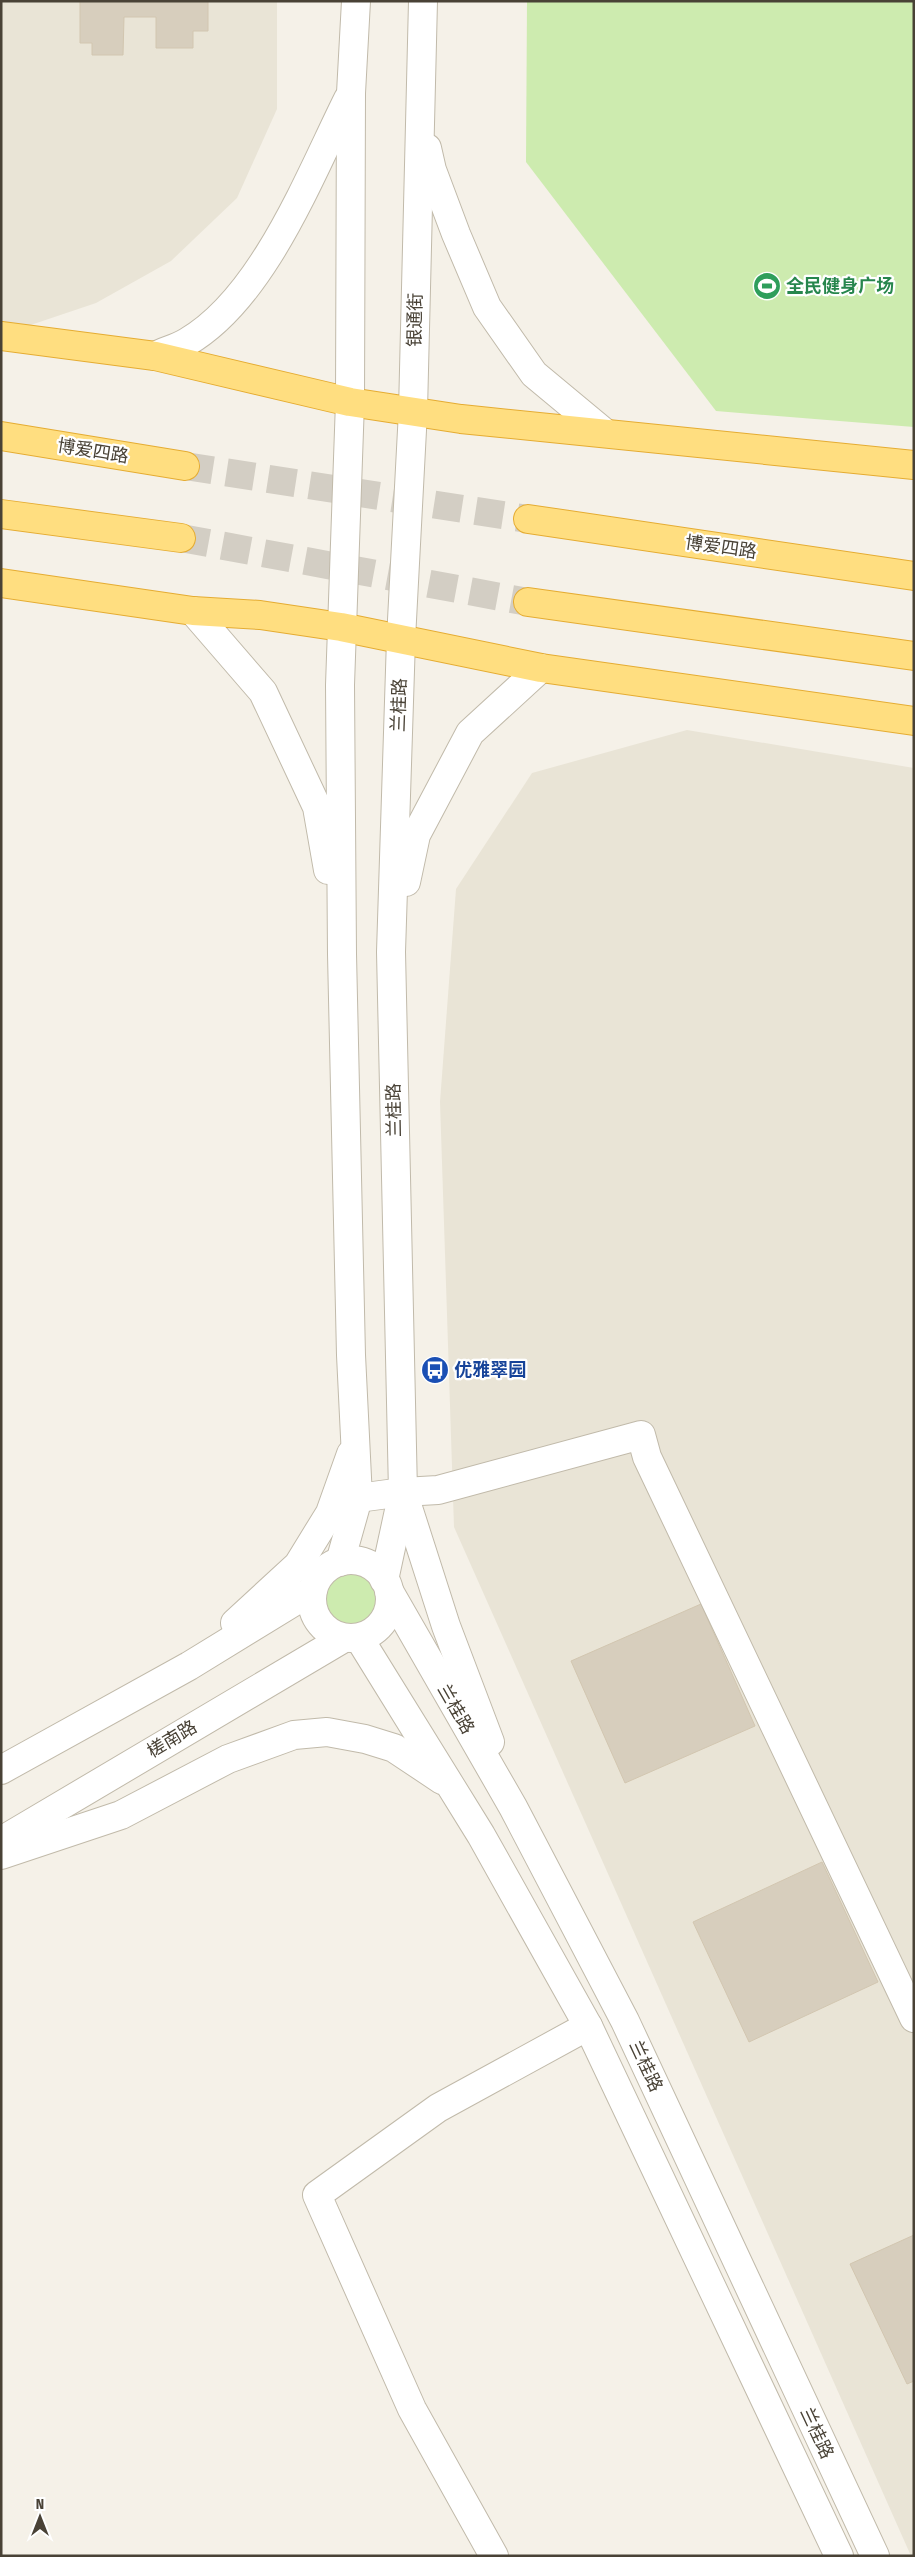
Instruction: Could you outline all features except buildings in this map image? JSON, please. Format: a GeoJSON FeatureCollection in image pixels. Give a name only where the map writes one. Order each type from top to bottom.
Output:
{"type":"FeatureCollection","features":[{"type":"Feature","properties":{"kind":"highway"},"geometry":{"type":"LineString","coordinates":[[1,336],[155,356],[350,402],[461,419],[914,465]]}},
{"type":"Feature","properties":{"kind":"highway","name":"博爱四路"},"geometry":{"type":"LineString","coordinates":[[1,436],[185,466]]}},
{"type":"Feature","properties":{"kind":"highway"},"geometry":{"type":"LineString","coordinates":[[1,514],[181,538]]}},
{"type":"Feature","properties":{"kind":"highway","name":"博爱四路"},"geometry":{"type":"LineString","coordinates":[[528,519],[914,576]]}},
{"type":"Feature","properties":{"kind":"highway"},"geometry":{"type":"LineString","coordinates":[[1,583],[193,611],[260,615],[341,627],[541,668],[914,721]]}},
{"type":"Feature","properties":{"kind":"highway"},"geometry":{"type":"LineString","coordinates":[[528,602],[914,656]]}},
{"type":"Feature","properties":{"kind":"street"},"geometry":{"type":"LineString","coordinates":[[340,1562],[358,1498],[351,1355],[342,954],[341,627],[350,402],[351,93],[356,1]]}},
{"type":"Feature","properties":{"kind":"street","name":"银通街"},"geometry":{"type":"LineString","coordinates":[[401,639],[413,411],[422,1]]}},
{"type":"Feature","properties":{"kind":"street"},"geometry":{"type":"LineString","coordinates":[[155,356],[187,342],[209,326],[252,280],[287,220],[351,93]]}},
{"type":"Feature","properties":{"kind":"street"},"geometry":{"type":"LineString","coordinates":[[419,113],[432,170],[487,307],[534,374],[605,433]]}},
{"type":"Feature","properties":{"kind":"street"},"geometry":{"type":"LineString","coordinates":[[193,611],[263,692],[318,807],[342,954]]}},
{"type":"Feature","properties":{"kind":"street","name":"兰桂路"},"geometry":{"type":"LineString","coordinates":[[401,639],[390,952],[403,1492],[387,1586],[513,1807],[625,2020],[875,2556]]}},
{"type":"Feature","properties":{"kind":"street"},"geometry":{"type":"LineString","coordinates":[[390,952],[416,834],[470,733],[541,668]]}},
{"type":"Feature","properties":{"kind":"street"},"geometry":{"type":"LineString","coordinates":[[358,1498],[438,1490],[640,1435],[652,1466],[914,2018]]}},
{"type":"Feature","properties":{"kind":"street"},"geometry":{"type":"LineString","coordinates":[[189,1666],[298,1565],[330,1514],[355,1443]]}},
{"type":"Feature","properties":{"kind":"street"},"geometry":{"type":"LineString","coordinates":[[403,1492],[446,1626],[513,1807]]}},
{"type":"Feature","properties":{"kind":"street"},"geometry":{"type":"LineString","coordinates":[[353,1560],[366,1564],[376,1570],[387,1586],[390,1604],[380,1626],[352,1638],[333,1634],[319,1620],[312,1605],[313,1590],[319,1578],[328,1568],[340,1562],[353,1560]]}},
{"type":"Feature","properties":{"kind":"street"},"geometry":{"type":"LineString","coordinates":[[1,1770],[189,1666],[313,1590]]}},
{"type":"Feature","properties":{"kind":"street","name":"兰桂路"},"geometry":{"type":"LineString","coordinates":[[352,1638],[482,1835],[588,2026],[839,2556]]}},
{"type":"Feature","properties":{"kind":"street","name":"槎南路"},"geometry":{"type":"LineString","coordinates":[[1,1841],[352,1638]]}},
{"type":"Feature","properties":{"kind":"street"},"geometry":{"type":"LineString","coordinates":[[1,1855],[121,1815],[228,1759],[294,1735],[327,1732],[365,1739],[394,1748],[450,1784]]}},
{"type":"Feature","properties":{"kind":"street"},"geometry":{"type":"LineString","coordinates":[[494,2556],[412,2409],[318,2195],[438,2108],[588,2026]]}},
{"type":"Feature","properties":{"kind":"shaded area"},"geometry":{"type":"Polygon","coordinates":[[[1,1],[277,1],[277,109],[237,198],[171,261],[96,303],[1,335],[1,1]]]}},
{"type":"Feature","properties":{"kind":"shaded area","name":"优雅翠园"},"geometry":{"type":"Polygon","coordinates":[[[687,730],[914,768],[914,2556],[911,2556],[454,1527],[440,1102],[456,889],[532,773],[687,730]]]}},
{"type":"Feature","properties":{"kind":"green space","name":"全民健身广场"},"geometry":{"type":"Polygon","coordinates":[[[527,1],[914,1],[914,427],[716,411],[526,162],[527,1]]]}},
{"type":"Feature","properties":{"kind":"green space"},"geometry":{"type":"Polygon","coordinates":[[[351,1571],[367,1576],[372,1580],[376,1585],[381,1601],[376,1617],[372,1622],[367,1626],[351,1631],[335,1626],[330,1622],[326,1617],[321,1601],[326,1585],[330,1580],[335,1576],[351,1571]]]}},
{"type":"Feature","properties":{"kind":"tunnel"},"geometry":{"type":"LineString","coordinates":[[185,466],[528,519]]}},
{"type":"Feature","properties":{"kind":"tunnel"},"geometry":{"type":"LineString","coordinates":[[181,538],[528,602]]}},
{"type":"Feature","properties":{"kind":"place","name":"全民健身广场"},"geometry":{"type":"Point","coordinates":[767,286]}},
{"type":"Feature","properties":{"kind":"place","name":"优雅翠园"},"geometry":{"type":"Point","coordinates":[435,1370]}}]}
